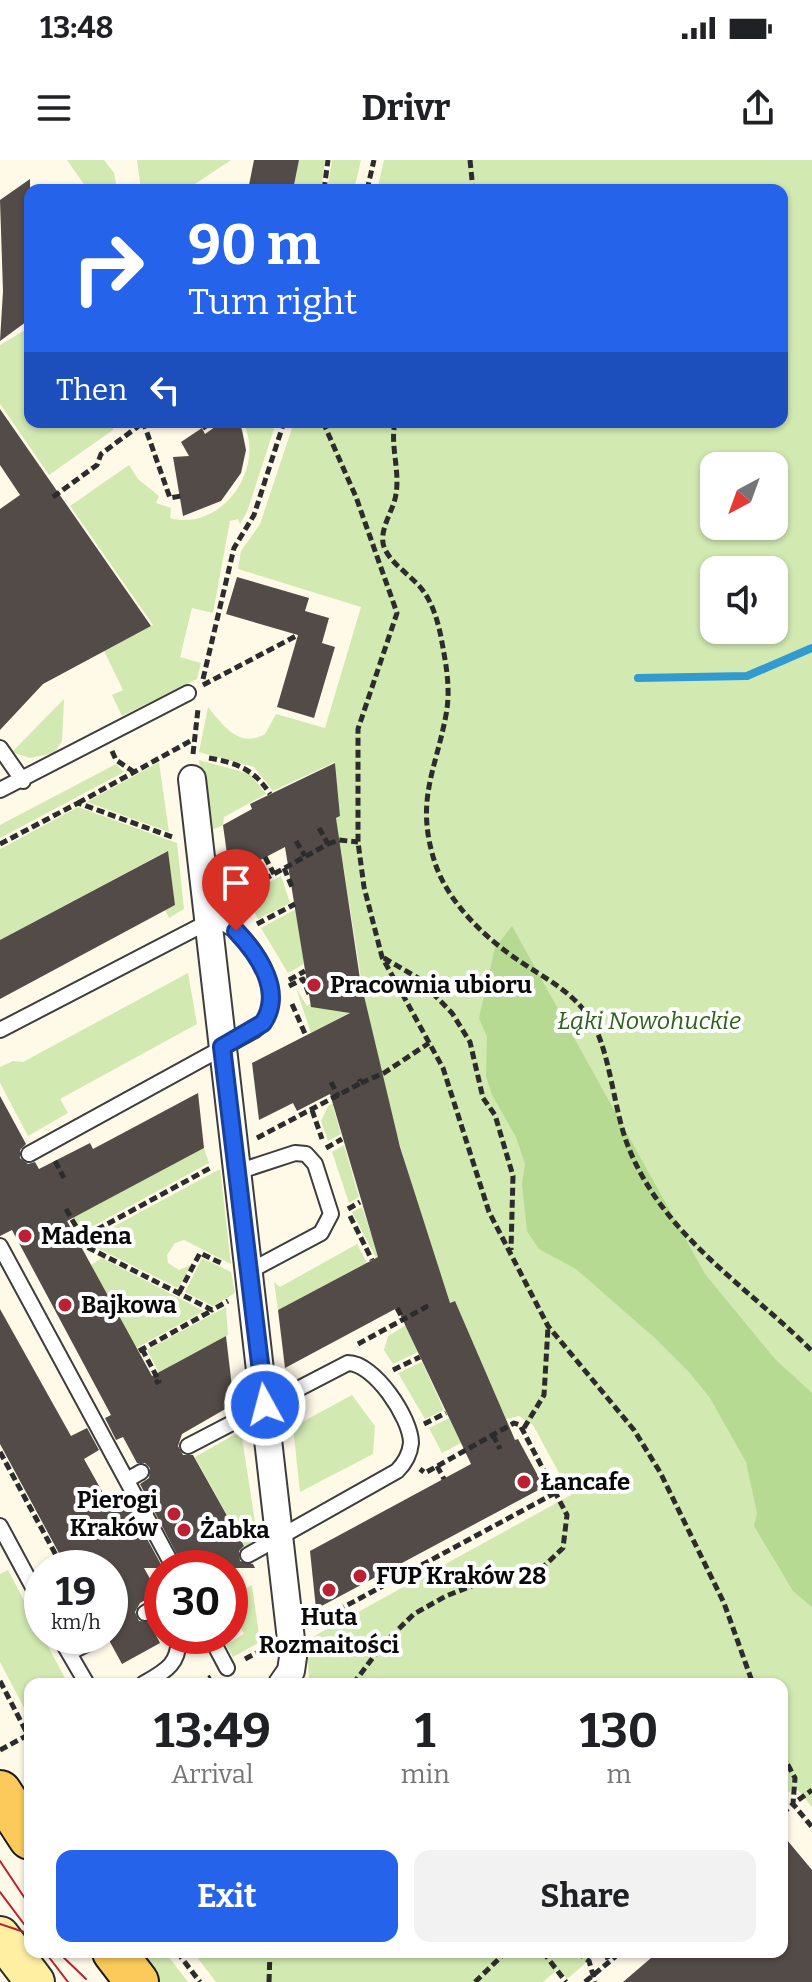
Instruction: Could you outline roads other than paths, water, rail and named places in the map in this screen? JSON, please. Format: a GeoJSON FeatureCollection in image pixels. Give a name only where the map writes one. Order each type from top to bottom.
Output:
{"type":"FeatureCollection","features":[{"type":"Feature","properties":{"kind":"main road"},"geometry":{"type":"LineString","coordinates":[[0,1936],[35,1982]]}},
{"type":"Feature","properties":{"kind":"main road"},"geometry":{"type":"LineString","coordinates":[[119,1958],[137,1982]]}},
{"type":"Feature","properties":{"kind":"street"},"geometry":{"type":"LineString","coordinates":[[192,767],[212,910],[222,1047],[226,1168],[240,1270],[265,1405],[293,1662],[285,1678]]}},
{"type":"Feature","properties":{"kind":"lane"},"geometry":{"type":"LineString","coordinates":[[0,790],[23,781],[188,693]]}},
{"type":"Feature","properties":{"kind":"lane"},"geometry":{"type":"LineString","coordinates":[[0,748],[23,781]]}},
{"type":"Feature","properties":{"kind":"lane"},"geometry":{"type":"LineString","coordinates":[[0,1030],[212,910],[240,935],[267,976],[272,996],[263,1023],[29,1154]]}},
{"type":"Feature","properties":{"kind":"lane"},"geometry":{"type":"LineString","coordinates":[[226,1168],[295,1153],[306,1154],[315,1164],[331,1214],[321,1233],[240,1270]]}},
{"type":"Feature","properties":{"kind":"lane"},"geometry":{"type":"LineString","coordinates":[[0,1246],[164,1550]]}},
{"type":"Feature","properties":{"kind":"lane"},"geometry":{"type":"LineString","coordinates":[[188,1446],[343,1365],[361,1365],[379,1379],[406,1426],[411,1441],[406,1460],[392,1475],[248,1555]]}},
{"type":"Feature","properties":{"kind":"lane"},"geometry":{"type":"LineString","coordinates":[[127,1480],[141,1472]]}},
{"type":"Feature","properties":{"kind":"lane"},"geometry":{"type":"LineString","coordinates":[[0,1526],[24,1571]]}},
{"type":"Feature","properties":{"kind":"lane"},"geometry":{"type":"LineString","coordinates":[[70,1654],[84,1678]]}},
{"type":"Feature","properties":{"kind":"lane"},"geometry":{"type":"LineString","coordinates":[[153,1678],[172,1666],[178,1654]]}},
{"type":"Feature","properties":{"kind":"lane"},"geometry":{"type":"LineString","coordinates":[[220,1654],[227,1668]]}},
{"type":"Feature","properties":{"kind":"waterway"},"geometry":{"type":"LineString","coordinates":[[638,678],[747,676],[812,648]]}},
{"type":"Feature","properties":{"kind":"tram line"},"geometry":{"type":"LineString","coordinates":[[0,1861],[24,1897]]}},
{"type":"Feature","properties":{"kind":"tram line"},"geometry":{"type":"LineString","coordinates":[[0,1892],[24,1924]]}},
{"type":"Feature","properties":{"kind":"tram line"},"geometry":{"type":"LineString","coordinates":[[0,1924],[24,1932]]}},
{"type":"Feature","properties":{"kind":"tram line"},"geometry":{"type":"LineString","coordinates":[[50,1958],[68,1982]]}},
{"type":"Feature","properties":{"kind":"tram line"},"geometry":{"type":"LineString","coordinates":[[64,1958],[86,1979]]}},
{"type":"Feature","properties":{"kind":"place","name":"Pracownia ubioru"},"geometry":{"type":"Point","coordinates":[314,985]}},
{"type":"Feature","properties":{"kind":"place","name":"Madena"},"geometry":{"type":"Point","coordinates":[25,1236]}},
{"type":"Feature","properties":{"kind":"place","name":"Bajkowa"},"geometry":{"type":"Point","coordinates":[65,1305]}},
{"type":"Feature","properties":{"kind":"place","name":"Łancafe"},"geometry":{"type":"Point","coordinates":[524,1482]}},
{"type":"Feature","properties":{"kind":"place","name":"Pierogi Kraków"},"geometry":{"type":"Point","coordinates":[174,1514]}},
{"type":"Feature","properties":{"kind":"place","name":"Żabka"},"geometry":{"type":"Point","coordinates":[184,1530]}},
{"type":"Feature","properties":{"kind":"place","name":"FUP Kraków 28"},"geometry":{"type":"Point","coordinates":[360,1576]}},
{"type":"Feature","properties":{"kind":"place","name":"Huta Rozmaitości"},"geometry":{"type":"Point","coordinates":[329,1590]}},
{"type":"Feature","properties":{"kind":"park label","name":"Łąki Nowohuckie"},"geometry":{"type":"Point","coordinates":[649,1021]}}]}
